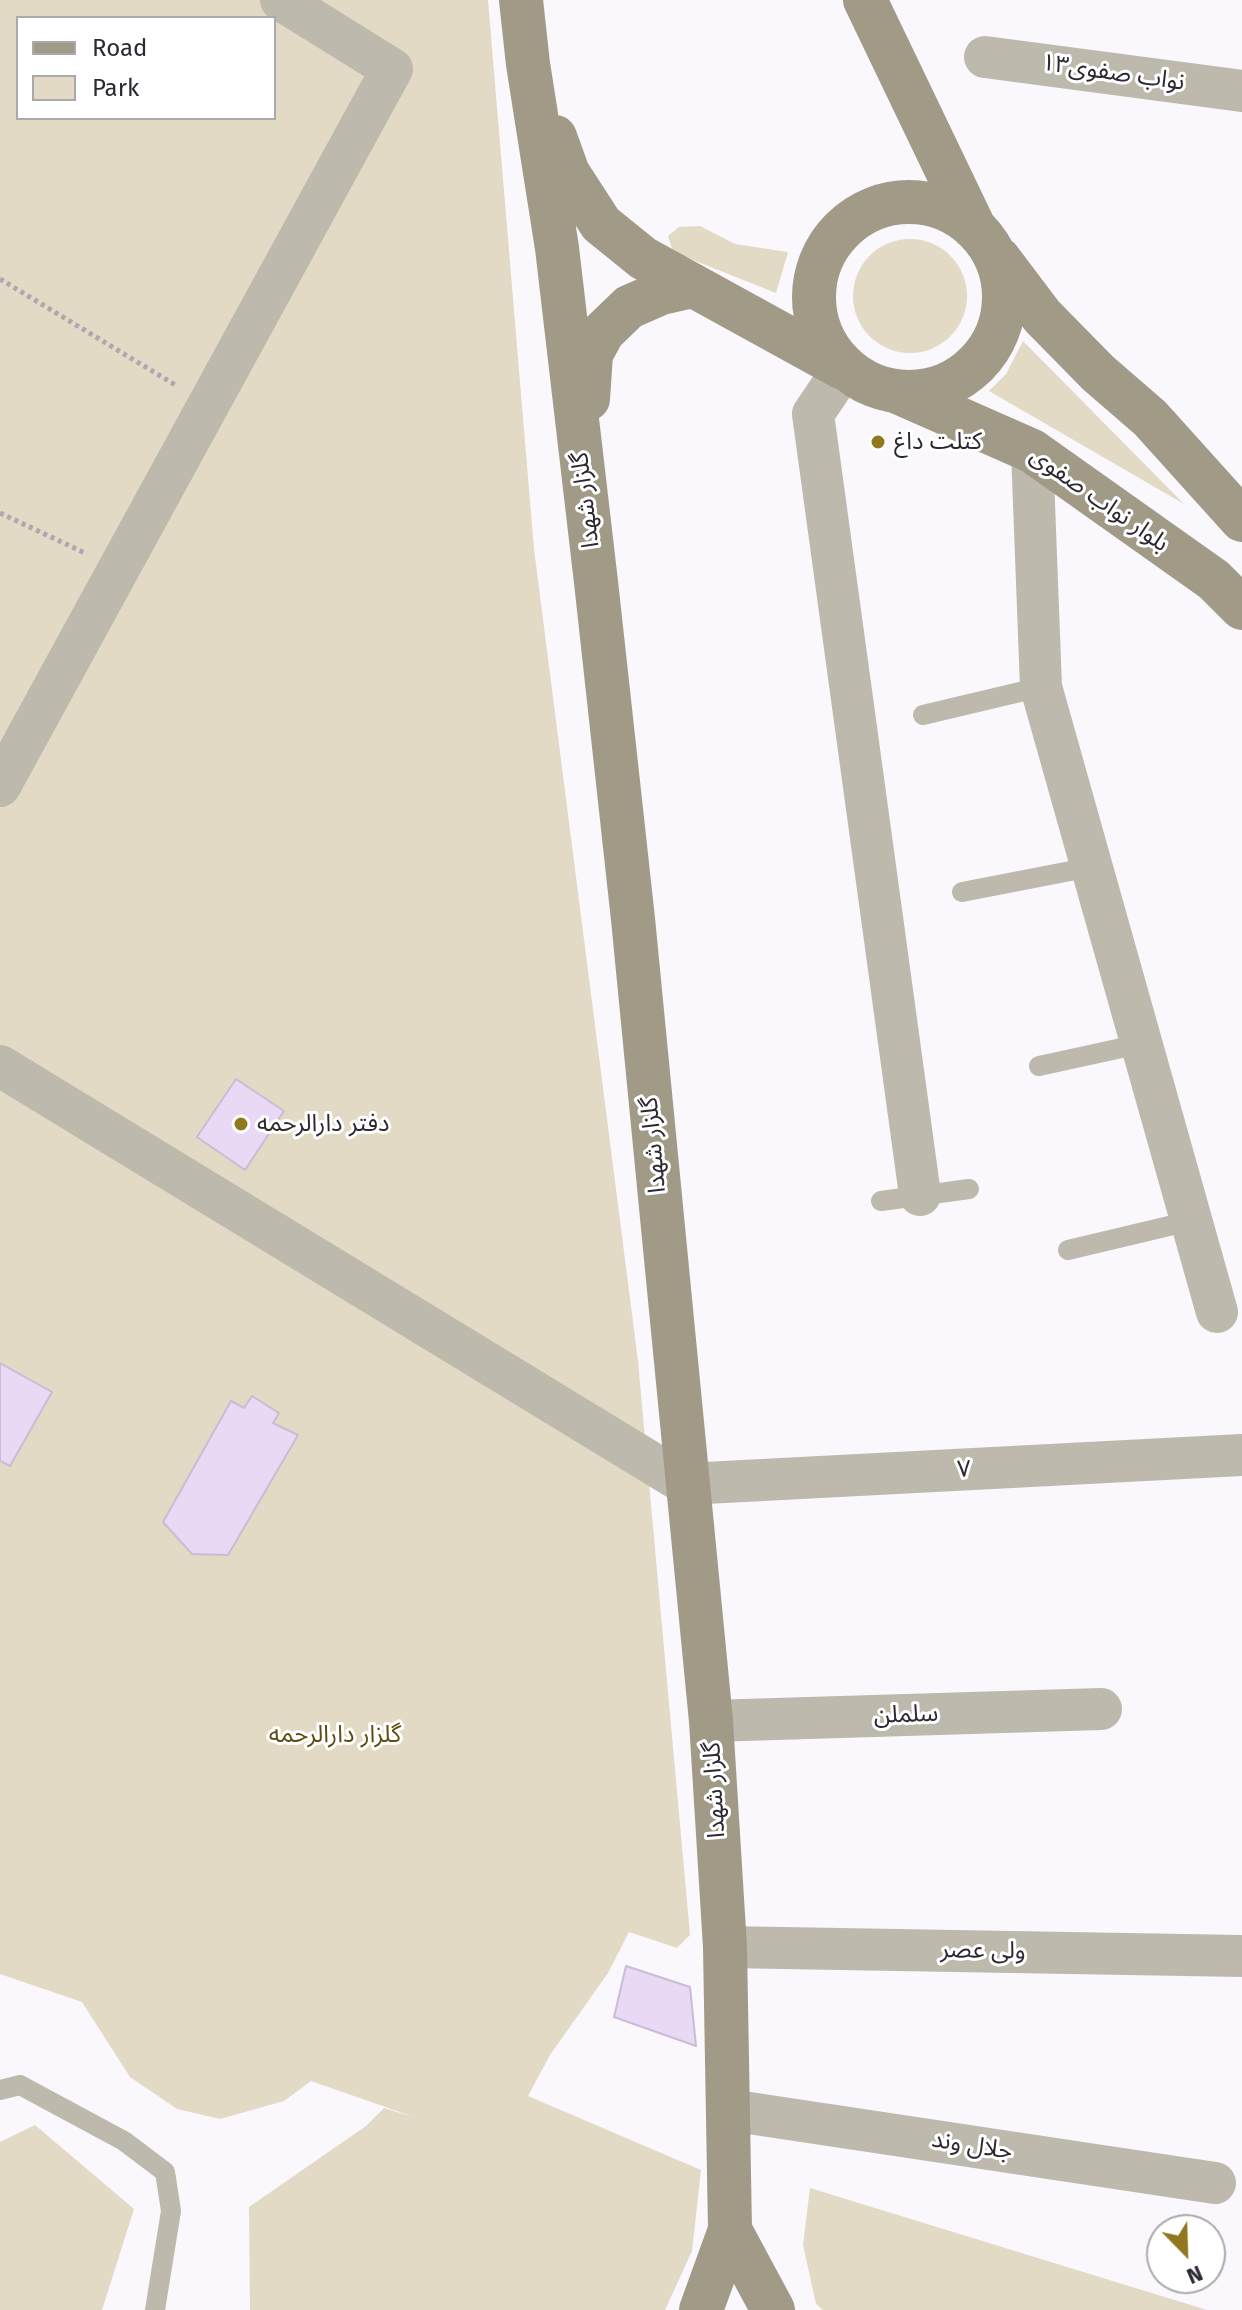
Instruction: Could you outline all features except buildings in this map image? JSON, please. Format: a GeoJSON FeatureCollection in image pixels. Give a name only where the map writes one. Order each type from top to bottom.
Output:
{"type":"FeatureCollection","features":[{"type":"Feature","properties":{"kind":"street"},"geometry":{"type":"LineString","coordinates":[[0,786],[392,69],[281,0]]}},
{"type":"Feature","properties":{"kind":"street"},"geometry":{"type":"LineString","coordinates":[[521,0],[528,64],[568,173],[601,224],[643,258],[869,384],[898,392],[928,391],[955,381],[978,363],[995,339],[1004,311],[1004,282],[865,0]]}},
{"type":"Feature","properties":{"kind":"street","name":"۱۳نواب صفوی"},"geometry":{"type":"LineString","coordinates":[[985,57],[1242,91]]}},
{"type":"Feature","properties":{"kind":"street","name":"گلزار شهدا"},"geometry":{"type":"LineString","coordinates":[[528,64],[557,248],[596,582],[634,934],[711,1721],[725,1947],[730,2230],[701,2310]]}},
{"type":"Feature","properties":{"kind":"street"},"geometry":{"type":"LineString","coordinates":[[844,368],[825,344],[814,316],[813,286],[821,257],[837,232],[861,213],[889,202],[919,201],[948,209],[984,240],[1042,316],[1098,373],[1225,488],[1242,520]]}},
{"type":"Feature","properties":{"kind":"street"},"geometry":{"type":"LineString","coordinates":[[596,582],[587,410],[591,354],[603,332],[629,307],[661,293],[692,286]]}},
{"type":"Feature","properties":{"kind":"street"},"geometry":{"type":"LineString","coordinates":[[844,368],[813,414],[900,1198]]}},
{"type":"Feature","properties":{"kind":"street","name":"بلوار نواب صفوی"},"geometry":{"type":"LineString","coordinates":[[898,392],[1032,451],[1214,580],[1242,608]]}},
{"type":"Feature","properties":{"kind":"street"},"geometry":{"type":"LineString","coordinates":[[1032,451],[1041,687],[1190,1221],[1229,1310]]}},
{"type":"Feature","properties":{"kind":"street"},"geometry":{"type":"LineString","coordinates":[[0,1066],[686,1484]]}},
{"type":"Feature","properties":{"kind":"street","name":"۷"},"geometry":{"type":"LineString","coordinates":[[686,1484],[1242,1455]]}},
{"type":"Feature","properties":{"kind":"street","name":"سلملن"},"geometry":{"type":"LineString","coordinates":[[711,1721],[1101,1709]]}},
{"type":"Feature","properties":{"kind":"street","name":"ولی عصر"},"geometry":{"type":"LineString","coordinates":[[725,1947],[1242,1956]]}},
{"type":"Feature","properties":{"kind":"street","name":"جلال وند"},"geometry":{"type":"LineString","coordinates":[[729,2110],[1215,2183]]}},
{"type":"Feature","properties":{"kind":"street","name":"گلزار شهدا"},"geometry":{"type":"LineString","coordinates":[[730,2230],[773,2310]]}},
{"type":"Feature","properties":{"kind":"lane"},"geometry":{"type":"LineString","coordinates":[[923,715],[1041,687]]}},
{"type":"Feature","properties":{"kind":"lane"},"geometry":{"type":"LineString","coordinates":[[962,892],[1091,867]]}},
{"type":"Feature","properties":{"kind":"lane"},"geometry":{"type":"LineString","coordinates":[[1039,1066],[1140,1044]]}},
{"type":"Feature","properties":{"kind":"lane"},"geometry":{"type":"LineString","coordinates":[[900,1198],[969,1189]]}},
{"type":"Feature","properties":{"kind":"lane"},"geometry":{"type":"LineString","coordinates":[[1068,1250],[1190,1221]]}},
{"type":"Feature","properties":{"kind":"lane"},"geometry":{"type":"LineString","coordinates":[[0,2090],[20,2085],[124,2141],[165,2172],[171,2211],[155,2310]]}},
{"type":"Feature","properties":{"kind":"path"},"geometry":{"type":"LineString","coordinates":[[0,279],[208,405]]}},
{"type":"Feature","properties":{"kind":"path"},"geometry":{"type":"LineString","coordinates":[[0,513],[118,569]]}},
{"type":"Feature","properties":{"kind":"green space","name":"گلزار دارالرحمه"},"geometry":{"type":"Polygon","coordinates":[[[0,0],[488,0],[534,549],[638,1361],[690,1935],[677,1948],[629,1932],[608,1973],[550,2055],[528,2096],[701,2170],[692,2251],[665,2310],[250,2310],[249,2207],[366,2126],[384,2108],[417,2118],[311,2081],[284,2101],[220,2119],[177,2109],[130,2077],[82,2002],[0,1974],[0,0]]]}},
{"type":"Feature","properties":{"kind":"green space"},"geometry":{"type":"Polygon","coordinates":[[[700,226],[735,244],[788,252],[776,293],[673,252],[668,236],[679,227],[700,226]]]}},
{"type":"Feature","properties":{"kind":"green space"},"geometry":{"type":"Polygon","coordinates":[[[910,239],[932,244],[950,256],[962,274],[967,296],[962,318],[950,336],[932,348],[910,353],[888,348],[870,336],[858,318],[853,296],[858,274],[870,256],[888,244],[910,239]]]}},
{"type":"Feature","properties":{"kind":"green space"},"geometry":{"type":"Polygon","coordinates":[[[1023,341],[1184,504],[989,391],[1006,374],[1023,341]]]}},
{"type":"Feature","properties":{"kind":"green space"},"geometry":{"type":"Polygon","coordinates":[[[35,2125],[134,2209],[102,2310],[0,2310],[0,2142],[35,2125]]]}},
{"type":"Feature","properties":{"kind":"green space"},"geometry":{"type":"Polygon","coordinates":[[[810,2188],[1146,2291],[1146,2294],[1207,2310],[823,2310],[816,2304],[803,2245],[810,2188]]]}},
{"type":"Feature","properties":{"kind":"place","name":"کتلت داغ"},"geometry":{"type":"Point","coordinates":[878,442]}},
{"type":"Feature","properties":{"kind":"place","name":"دفتر دارالرحمه"},"geometry":{"type":"Point","coordinates":[241,1124]}}]}
